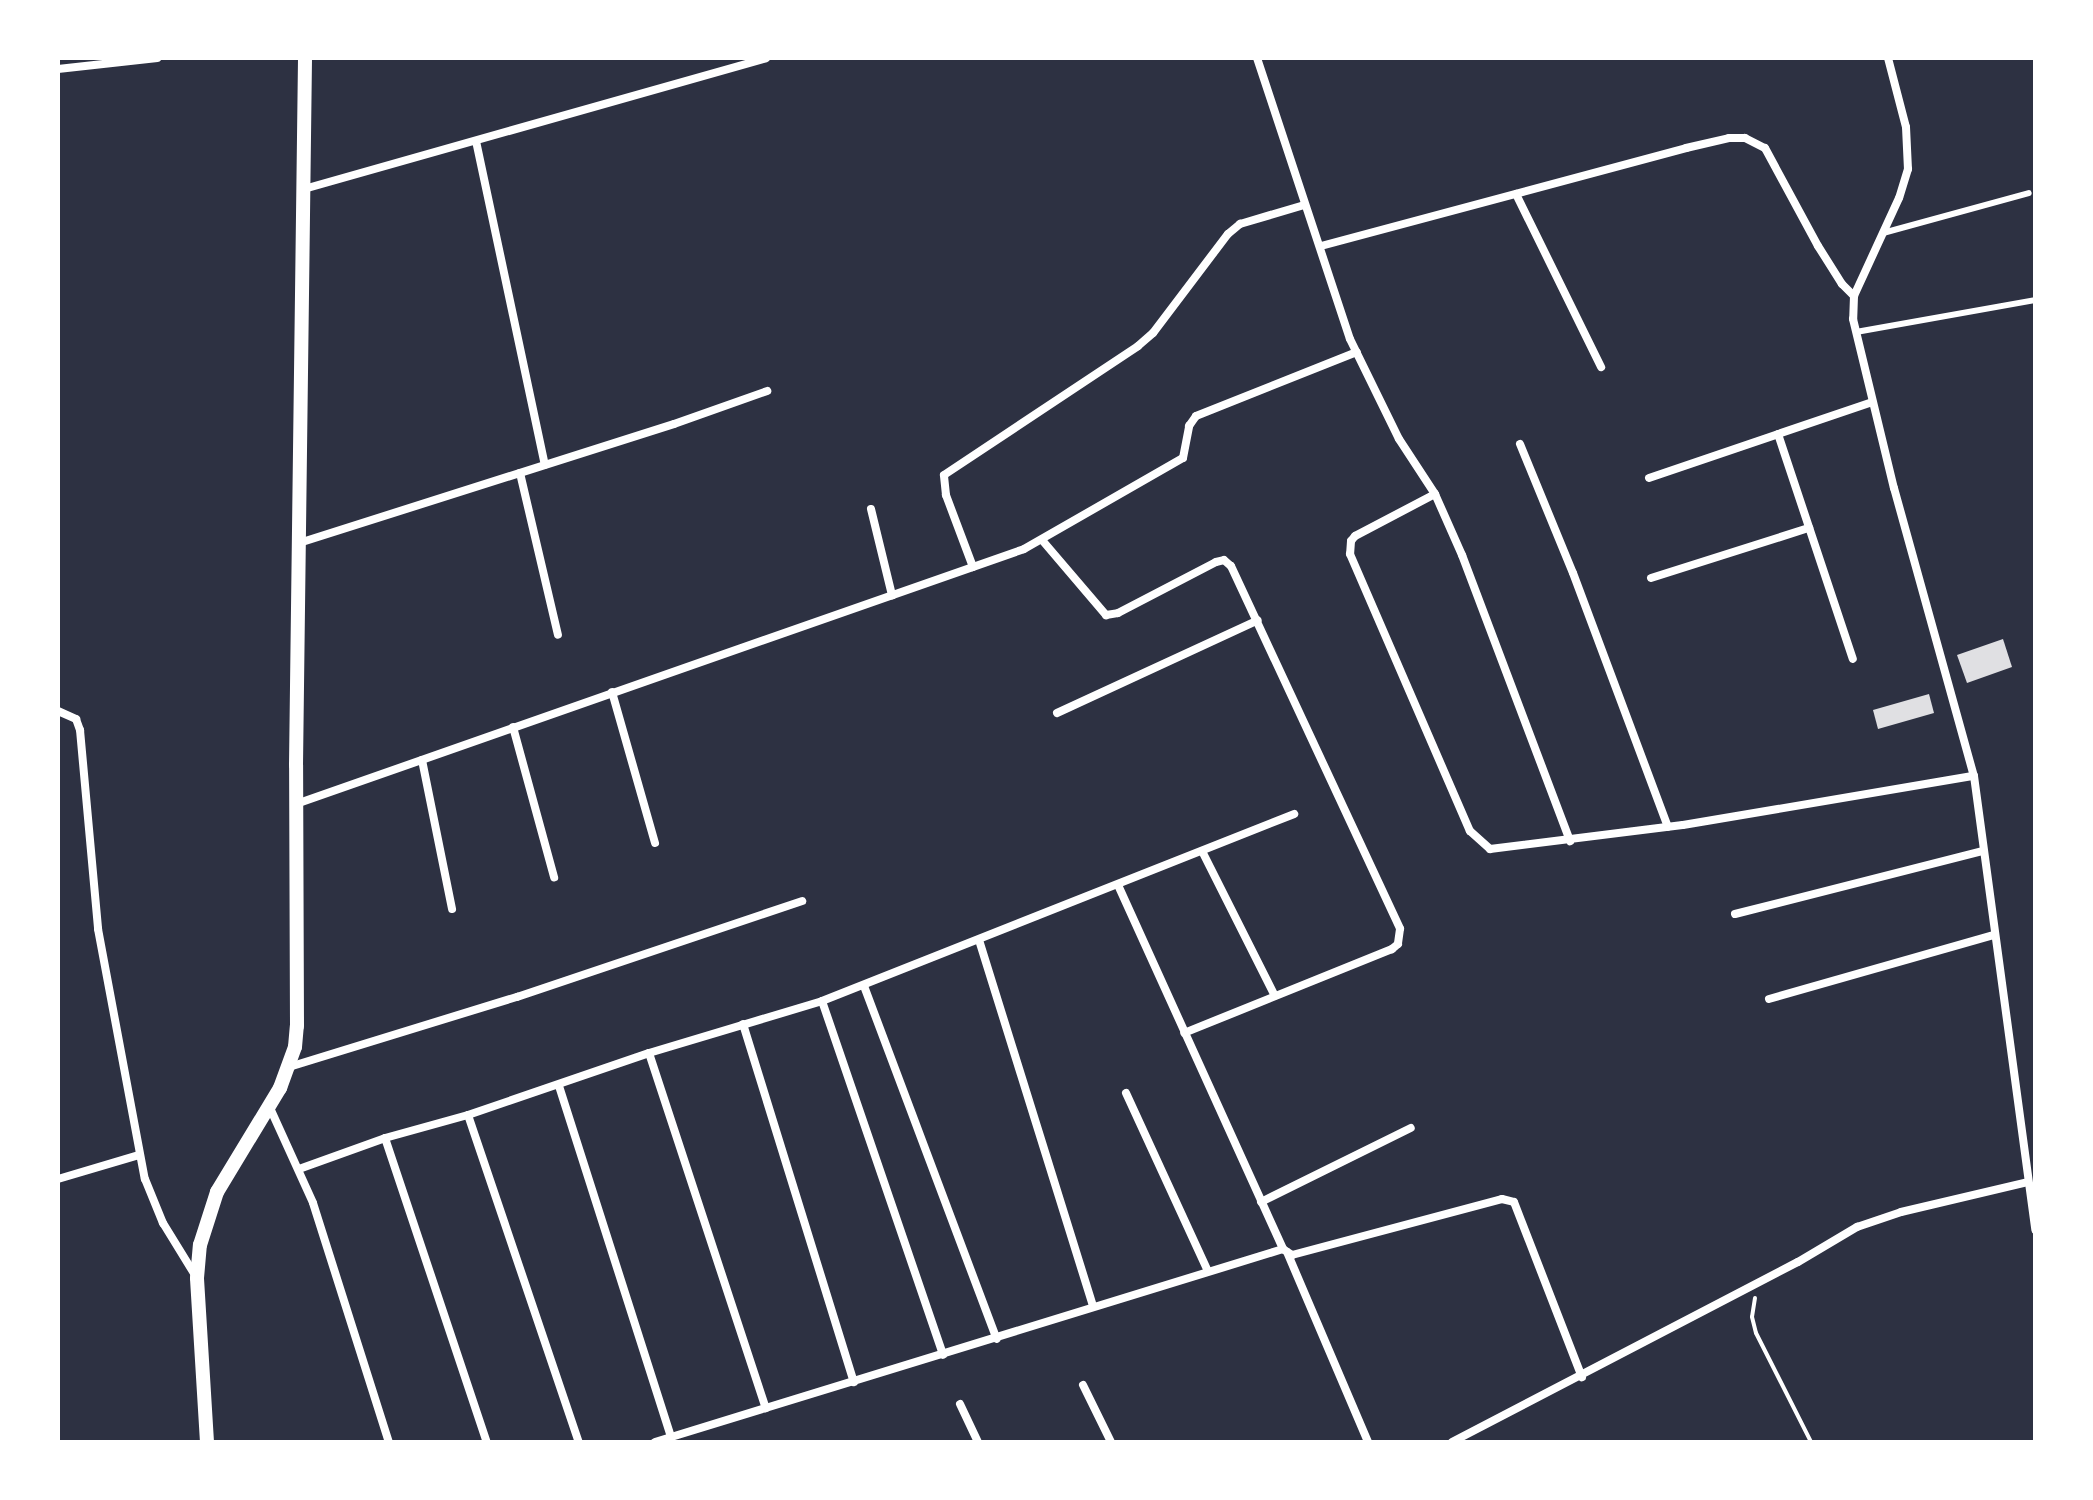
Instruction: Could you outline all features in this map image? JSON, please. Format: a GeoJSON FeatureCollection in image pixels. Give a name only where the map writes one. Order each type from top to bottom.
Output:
{"type":"FeatureCollection","features":[{"type":"Feature","properties":{"kind":"street"},"geometry":{"type":"LineString","coordinates":[[58,69],[151,58]]}},
{"type":"Feature","properties":{"kind":"street"},"geometry":{"type":"LineString","coordinates":[[207,1442],[197,1278],[200,1245],[217,1192],[270,1108],[289,1067],[297,1026],[296,804],[305,58]]}},
{"type":"Feature","properties":{"kind":"street"},"geometry":{"type":"LineString","coordinates":[[304,189],[766,58]]}},
{"type":"Feature","properties":{"kind":"street"},"geometry":{"type":"LineString","coordinates":[[1257,58],[1304,205],[1357,352],[1399,439],[1435,494],[1462,555],[1570,841]]}},
{"type":"Feature","properties":{"kind":"street"},"geometry":{"type":"LineString","coordinates":[[1888,58],[1909,150],[1899,198],[1854,296],[1856,332],[1872,402],[1974,776],[2035,1229]]}},
{"type":"Feature","properties":{"kind":"street"},"geometry":{"type":"LineString","coordinates":[[1321,246],[1729,138],[1755,141],[1765,148],[1835,274],[1854,296]]}},
{"type":"Feature","properties":{"kind":"street"},"geometry":{"type":"LineString","coordinates":[[476,141],[545,465]]}},
{"type":"Feature","properties":{"kind":"street"},"geometry":{"type":"LineString","coordinates":[[1516,194],[1601,367]]}},
{"type":"Feature","properties":{"kind":"street"},"geometry":{"type":"LineString","coordinates":[[973,567],[946,495],[944,475],[1138,346],[1153,333],[1228,234],[1240,224],[1304,205]]}},
{"type":"Feature","properties":{"kind":"street"},"geometry":{"type":"LineString","coordinates":[[296,804],[973,567],[1042,540],[1183,458],[1189,426],[1196,416],[1357,352]]}},
{"type":"Feature","properties":{"kind":"street"},"geometry":{"type":"LineString","coordinates":[[299,543],[767,391]]}},
{"type":"Feature","properties":{"kind":"street"},"geometry":{"type":"LineString","coordinates":[[1649,478],[1872,402]]}},
{"type":"Feature","properties":{"kind":"street"},"geometry":{"type":"LineString","coordinates":[[1778,434],[1853,659]]}},
{"type":"Feature","properties":{"kind":"street"},"geometry":{"type":"LineString","coordinates":[[1520,444],[1573,573],[1668,827]]}},
{"type":"Feature","properties":{"kind":"street"},"geometry":{"type":"LineString","coordinates":[[520,473],[558,635]]}},
{"type":"Feature","properties":{"kind":"street"},"geometry":{"type":"LineString","coordinates":[[1435,494],[1355,536],[1351,541],[1350,554],[1474,838],[1490,849],[1506,850],[1668,827],[1974,776]]}},
{"type":"Feature","properties":{"kind":"street"},"geometry":{"type":"LineString","coordinates":[[871,509],[892,595]]}},
{"type":"Feature","properties":{"kind":"street"},"geometry":{"type":"LineString","coordinates":[[1651,578],[1809,528]]}},
{"type":"Feature","properties":{"kind":"street"},"geometry":{"type":"LineString","coordinates":[[1042,540],[1106,615],[1118,613],[1224,560],[1237,575],[1402,936],[1392,949],[1184,1033]]}},
{"type":"Feature","properties":{"kind":"street"},"geometry":{"type":"LineString","coordinates":[[1057,713],[1258,620]]}},
{"type":"Feature","properties":{"kind":"street"},"geometry":{"type":"LineString","coordinates":[[612,692],[655,843]]}},
{"type":"Feature","properties":{"kind":"street"},"geometry":{"type":"LineString","coordinates":[[58,711],[76,719],[80,730],[92,883],[139,1155],[155,1206],[197,1278]]}},
{"type":"Feature","properties":{"kind":"street"},"geometry":{"type":"LineString","coordinates":[[513,727],[554,877]]}},
{"type":"Feature","properties":{"kind":"street"},"geometry":{"type":"LineString","coordinates":[[422,760],[452,909]]}},
{"type":"Feature","properties":{"kind":"street"},"geometry":{"type":"LineString","coordinates":[[299,1169],[385,1138],[559,1086],[649,1053],[822,1001],[1294,814]]}},
{"type":"Feature","properties":{"kind":"street"},"geometry":{"type":"LineString","coordinates":[[1202,851],[1275,996]]}},
{"type":"Feature","properties":{"kind":"street"},"geometry":{"type":"LineString","coordinates":[[1735,914],[1982,851]]}},
{"type":"Feature","properties":{"kind":"street"},"geometry":{"type":"LineString","coordinates":[[1118,885],[1285,1250],[1368,1442]]}},
{"type":"Feature","properties":{"kind":"street"},"geometry":{"type":"LineString","coordinates":[[289,1067],[517,997],[802,901]]}},
{"type":"Feature","properties":{"kind":"street"},"geometry":{"type":"LineString","coordinates":[[1769,999],[1994,935]]}},
{"type":"Feature","properties":{"kind":"street"},"geometry":{"type":"LineString","coordinates":[[979,940],[1093,1306]]}},
{"type":"Feature","properties":{"kind":"street"},"geometry":{"type":"LineString","coordinates":[[864,986],[997,1339]]}},
{"type":"Feature","properties":{"kind":"street"},"geometry":{"type":"LineString","coordinates":[[822,1001],[943,1355]]}},
{"type":"Feature","properties":{"kind":"street"},"geometry":{"type":"LineString","coordinates":[[743,1024],[854,1382]]}},
{"type":"Feature","properties":{"kind":"street"},"geometry":{"type":"LineString","coordinates":[[649,1053],[766,1408]]}},
{"type":"Feature","properties":{"kind":"street"},"geometry":{"type":"LineString","coordinates":[[559,1086],[671,1437]]}},
{"type":"Feature","properties":{"kind":"street"},"geometry":{"type":"LineString","coordinates":[[1126,1093],[1208,1271]]}},
{"type":"Feature","properties":{"kind":"street"},"geometry":{"type":"LineString","coordinates":[[270,1108],[299,1169],[389,1442]]}},
{"type":"Feature","properties":{"kind":"street"},"geometry":{"type":"LineString","coordinates":[[468,1115],[579,1442]]}},
{"type":"Feature","properties":{"kind":"street"},"geometry":{"type":"LineString","coordinates":[[2023,1129],[2035,1125]]}},
{"type":"Feature","properties":{"kind":"street"},"geometry":{"type":"LineString","coordinates":[[1261,1202],[1411,1128]]}},
{"type":"Feature","properties":{"kind":"street"},"geometry":{"type":"LineString","coordinates":[[385,1138],[487,1442]]}},
{"type":"Feature","properties":{"kind":"street"},"geometry":{"type":"LineString","coordinates":[[58,1179],[139,1155]]}},
{"type":"Feature","properties":{"kind":"street"},"geometry":{"type":"LineString","coordinates":[[1452,1442],[1582,1377],[1857,1227],[1901,1212],[2028,1182]]}},
{"type":"Feature","properties":{"kind":"street"},"geometry":{"type":"LineString","coordinates":[[1285,1250],[1292,1255],[1302,1253],[1502,1199],[1514,1202],[1582,1377]]}},
{"type":"Feature","properties":{"kind":"street"},"geometry":{"type":"LineString","coordinates":[[655,1442],[997,1339],[1093,1306],[1285,1250]]}},
{"type":"Feature","properties":{"kind":"street"},"geometry":{"type":"LineString","coordinates":[[1083,1385],[1111,1442]]}},
{"type":"Feature","properties":{"kind":"street"},"geometry":{"type":"LineString","coordinates":[[960,1404],[978,1442]]}},
{"type":"Feature","properties":{"kind":"lane"},"geometry":{"type":"LineString","coordinates":[[1883,233],[2029,193]]}},
{"type":"Feature","properties":{"kind":"lane"},"geometry":{"type":"LineString","coordinates":[[1856,332],[2035,300]]}},
{"type":"Feature","properties":{"kind":"path"},"geometry":{"type":"LineString","coordinates":[[1759,1283],[1753,1324],[1811,1442]]}},
{"type":"Feature","properties":{"kind":"building"},"geometry":{"type":"Polygon","coordinates":[[[2003,639],[2012,667],[1967,683],[1957,655],[2003,639]]]}},
{"type":"Feature","properties":{"kind":"building"},"geometry":{"type":"Polygon","coordinates":[[[1929,694],[1934,713],[1878,729],[1873,710],[1929,694]]]}}]}
